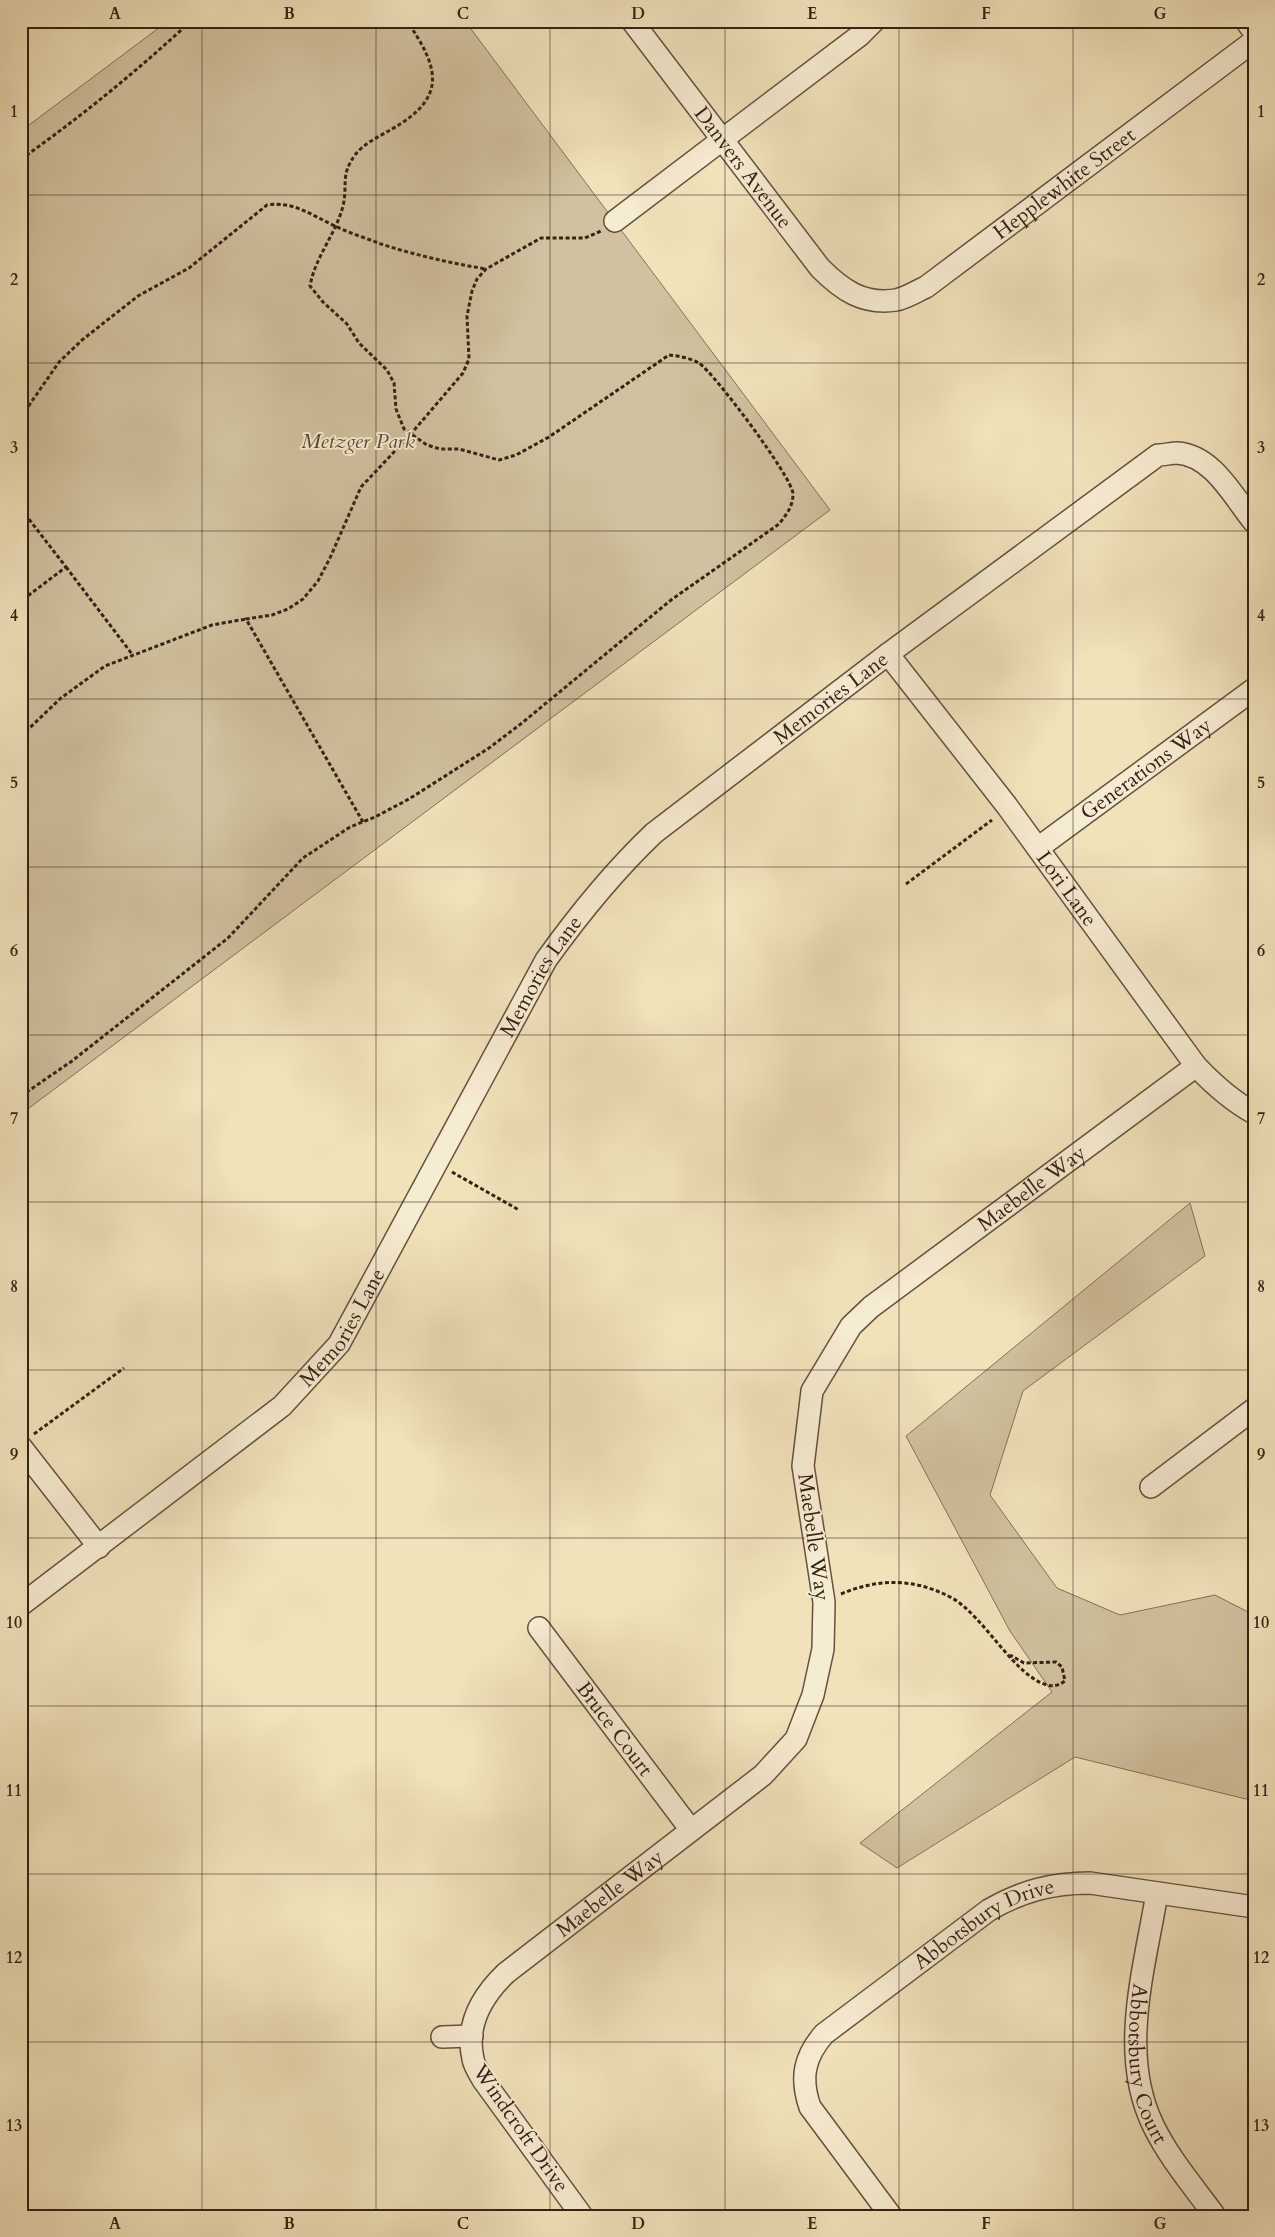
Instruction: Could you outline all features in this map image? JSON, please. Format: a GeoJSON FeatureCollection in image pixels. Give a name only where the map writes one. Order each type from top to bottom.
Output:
{"type":"FeatureCollection","features":[{"type":"Feature","properties":{"kind":"street","name":"Danvers Avenue"},"geometry":{"type":"LineString","coordinates":[[632,21],[820,268],[840,288],[866,300]]}},
{"type":"Feature","properties":{"kind":"street"},"geometry":{"type":"LineString","coordinates":[[615,221],[859,36],[874,21]]}},
{"type":"Feature","properties":{"kind":"street"},"geometry":{"type":"LineString","coordinates":[[1246,21],[1254,32]]}},
{"type":"Feature","properties":{"kind":"street","name":"Hepplewhite Street"},"geometry":{"type":"LineString","coordinates":[[866,300],[897,300],[926,287],[1254,41]]}},
{"type":"Feature","properties":{"kind":"street","name":"Memories Lane"},"geometry":{"type":"LineString","coordinates":[[21,1605],[99,1548],[282,1406],[340,1344],[546,960],[588,903],[619,867],[654,833],[888,654],[1158,455],[1178,453],[1196,458],[1209,466],[1254,522]]}},
{"type":"Feature","properties":{"kind":"street","name":"Lori Lane"},"geometry":{"type":"LineString","coordinates":[[888,654],[1007,806],[1196,1066],[1237,1104],[1254,1114]]}},
{"type":"Feature","properties":{"kind":"street","name":"Generations Way"},"geometry":{"type":"LineString","coordinates":[[1038,848],[1254,689]]}},
{"type":"Feature","properties":{"kind":"street","name":"Maebelle Way"},"geometry":{"type":"LineString","coordinates":[[472,2036],[475,2015],[487,1992],[506,1973],[764,1775],[796,1739],[813,1695],[823,1648],[824,1602],[803,1466],[812,1391],[851,1326],[871,1307],[1196,1066]]}},
{"type":"Feature","properties":{"kind":"street"},"geometry":{"type":"LineString","coordinates":[[1151,1487],[1254,1409]]}},
{"type":"Feature","properties":{"kind":"street"},"geometry":{"type":"LineString","coordinates":[[27,1441],[99,1548]]}},
{"type":"Feature","properties":{"kind":"street","name":"Bruce Court"},"geometry":{"type":"LineString","coordinates":[[539,1628],[691,1830]]}},
{"type":"Feature","properties":{"kind":"street","name":"Abbotsbury Drive"},"geometry":{"type":"LineString","coordinates":[[891,2216],[813,2112],[805,2091],[804,2075],[813,2046],[824,2034],[989,1910],[1011,1898],[1037,1888],[1065,1883],[1090,1883],[1254,1907]]}},
{"type":"Feature","properties":{"kind":"street","name":"Abbotsbury Court"},"geometry":{"type":"LineString","coordinates":[[1157,1893],[1137,2016],[1136,2065],[1142,2096],[1152,2123],[1166,2151],[1215,2216]]}},
{"type":"Feature","properties":{"kind":"street"},"geometry":{"type":"LineString","coordinates":[[442,2037],[472,2036]]}},
{"type":"Feature","properties":{"kind":"street","name":"Windcroft Drive"},"geometry":{"type":"LineString","coordinates":[[472,2036],[473,2060],[483,2080],[582,2216]]}},
{"type":"Feature","properties":{"kind":"path"},"geometry":{"type":"LineString","coordinates":[[21,159],[90,107],[191,21]]}},
{"type":"Feature","properties":{"kind":"path"},"geometry":{"type":"LineString","coordinates":[[21,1096],[72,1061],[228,938],[303,858],[328,840],[409,799],[522,723],[671,600],[779,524],[791,508],[794,492],[786,476],[763,442],[712,376],[699,364],[684,357],[669,355],[549,437],[516,456],[499,460],[459,449],[440,449],[427,446],[404,429],[396,409],[394,383],[388,370],[360,344],[347,324],[323,302],[310,286],[313,270],[343,206],[346,170],[357,153],[376,138],[409,119],[428,100],[434,78],[430,60],[407,21]]}},
{"type":"Feature","properties":{"kind":"path"},"geometry":{"type":"LineString","coordinates":[[21,417],[59,362],[82,340],[138,296],[189,268],[267,205],[278,203],[303,208],[335,226],[382,244],[444,262],[486,269]]}},
{"type":"Feature","properties":{"kind":"path"},"geometry":{"type":"LineString","coordinates":[[21,736],[60,698],[105,666],[132,654],[212,625],[272,615],[288,609],[303,599],[318,581],[361,488],[463,373],[470,358],[466,316],[477,279],[486,269],[541,238],[585,238],[598,234],[615,221]]}},
{"type":"Feature","properties":{"kind":"path"},"geometry":{"type":"LineString","coordinates":[[21,509],[132,654]]}},
{"type":"Feature","properties":{"kind":"path"},"geometry":{"type":"LineString","coordinates":[[21,601],[66,567]]}},
{"type":"Feature","properties":{"kind":"path"},"geometry":{"type":"LineString","coordinates":[[246,619],[363,822]]}},
{"type":"Feature","properties":{"kind":"path"},"geometry":{"type":"LineString","coordinates":[[906,884],[992,820]]}},
{"type":"Feature","properties":{"kind":"path"},"geometry":{"type":"LineString","coordinates":[[457,1175],[519,1210]]}},
{"type":"Feature","properties":{"kind":"path"},"geometry":{"type":"LineString","coordinates":[[27,1441],[124,1368]]}},
{"type":"Feature","properties":{"kind":"path"},"geometry":{"type":"LineString","coordinates":[[836,1596],[862,1585],[884,1582],[931,1589],[953,1599],[976,1617],[1010,1655],[1028,1675],[1047,1686],[1058,1686],[1065,1681],[1062,1667],[1056,1662],[1024,1663],[1010,1655]]}},
{"type":"Feature","properties":{"kind":"green space","name":"Metzger Park"},"geometry":{"type":"Polygon","coordinates":[[[168,21],[465,21],[830,510],[21,1114],[21,131],[168,21]]]}},
{"type":"Feature","properties":{"kind":"green space"},"geometry":{"type":"Polygon","coordinates":[[[1190,1203],[1205,1256],[1023,1391],[990,1495],[1057,1588],[1120,1615],[1215,1595],[1254,1615],[1254,1801],[1075,1757],[897,1868],[860,1843],[1052,1692],[1010,1631],[906,1436],[1190,1203]]]}}]}
